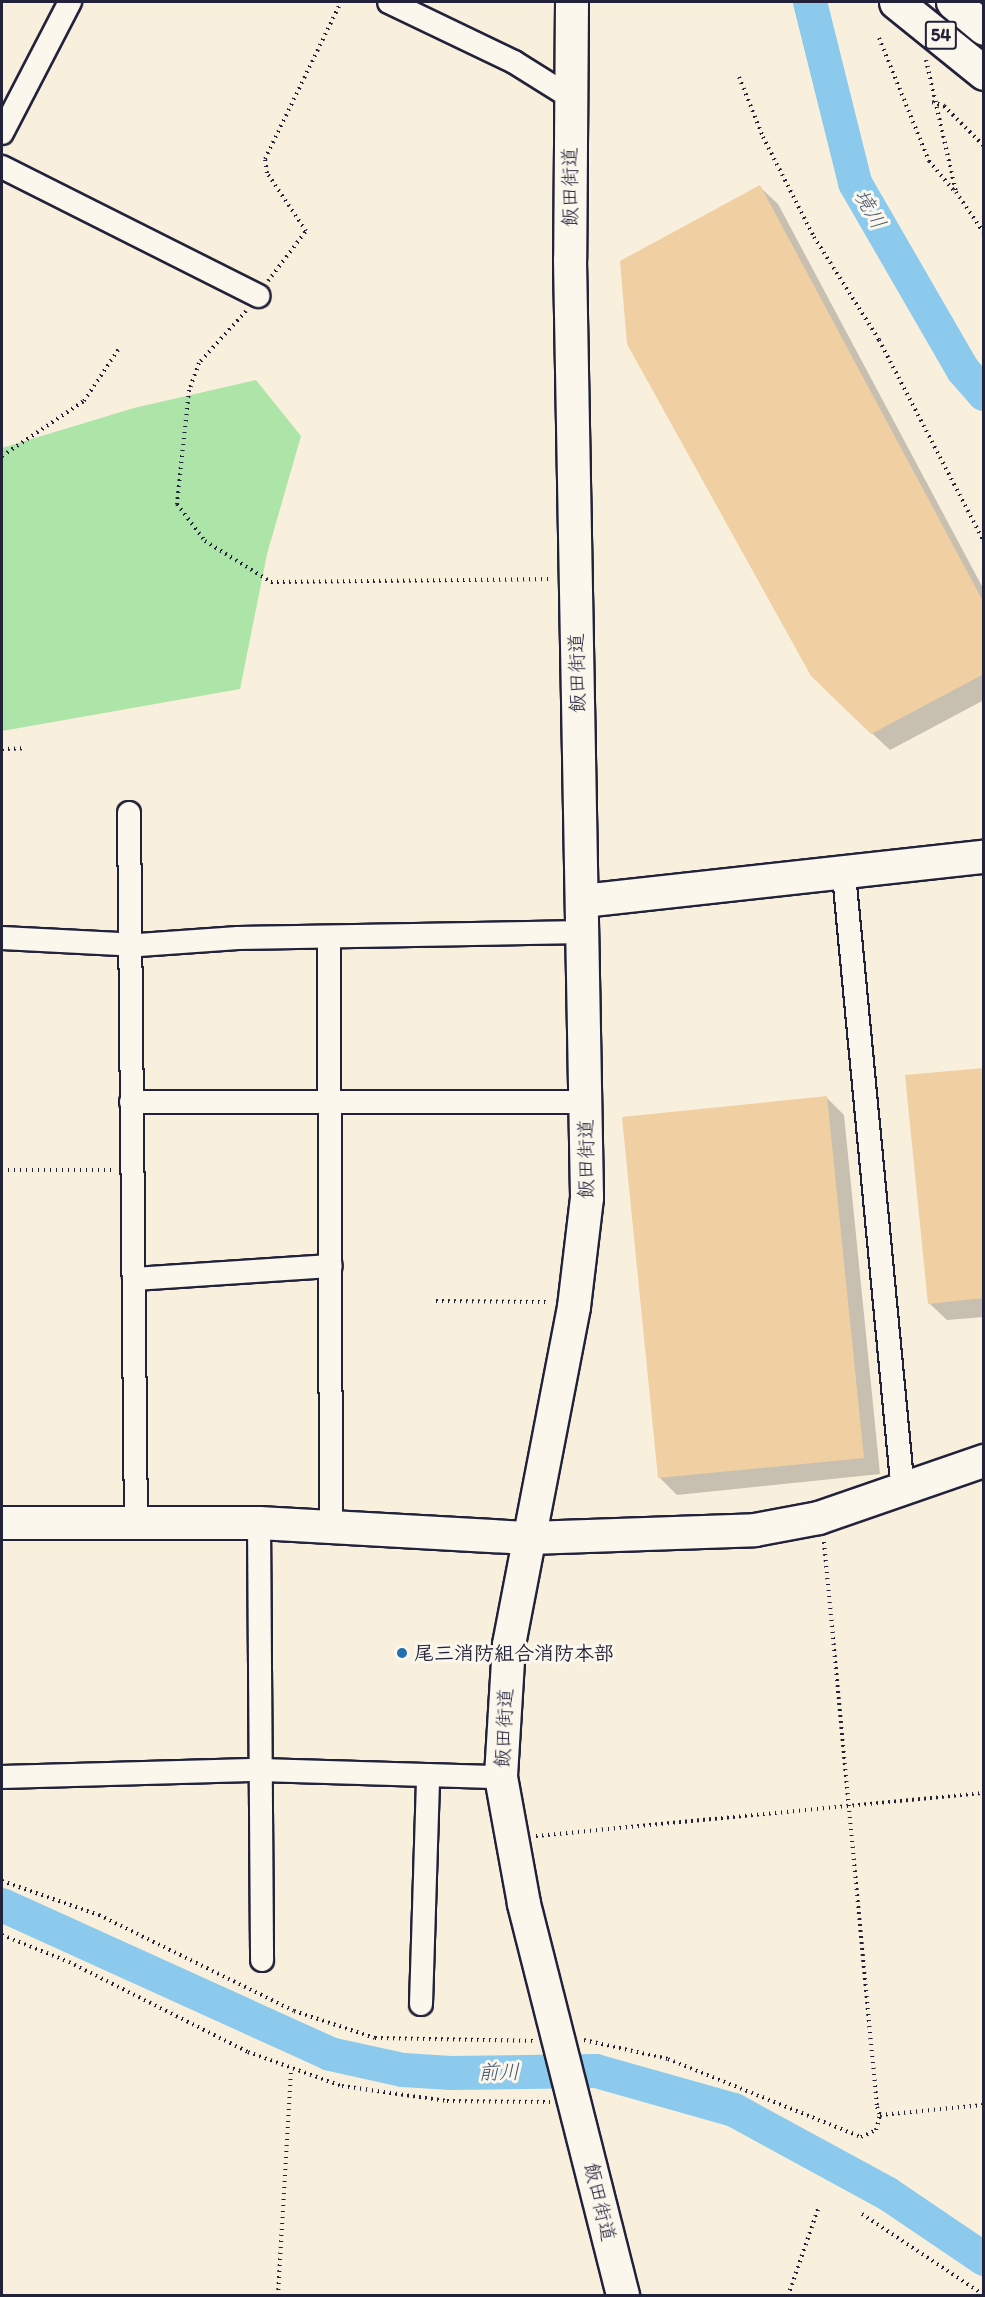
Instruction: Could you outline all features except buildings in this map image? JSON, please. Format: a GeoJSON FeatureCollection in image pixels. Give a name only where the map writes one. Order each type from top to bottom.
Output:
{"type":"FeatureCollection","features":[{"type":"Feature","properties":{"kind":"main road","name":"飯田街道"},"geometry":{"type":"LineString","coordinates":[[572,2],[570,97],[575,579],[584,932],[587,1198],[574,1307],[509,1645],[501,1777],[511,1839],[622,2295]]}},
{"type":"Feature","properties":{"kind":"main road","name":"54"},"geometry":{"type":"LineString","coordinates":[[897,2],[984,73]]}},
{"type":"Feature","properties":{"kind":"main road","name":"54"},"geometry":{"type":"LineString","coordinates":[[953,2],[984,28]]}},
{"type":"Feature","properties":{"kind":"main road"},"geometry":{"type":"LineString","coordinates":[[583,901],[984,857]]}},
{"type":"Feature","properties":{"kind":"main road"},"geometry":{"type":"LineString","coordinates":[[2,1523],[259,1523],[530,1538],[755,1530],[819,1518],[903,1491],[984,1461]]}},
{"type":"Feature","properties":{"kind":"street"},"geometry":{"type":"LineString","coordinates":[[2,133],[70,2]]}},
{"type":"Feature","properties":{"kind":"street"},"geometry":{"type":"LineString","coordinates":[[389,2],[514,62],[570,97]]}},
{"type":"Feature","properties":{"kind":"street"},"geometry":{"type":"LineString","coordinates":[[2,167],[258,296]]}},
{"type":"Feature","properties":{"kind":"street"},"geometry":{"type":"LineString","coordinates":[[129,813],[130,1170],[134,1278],[136,1523]]}},
{"type":"Feature","properties":{"kind":"street"},"geometry":{"type":"LineString","coordinates":[[844,874],[903,1491]]}},
{"type":"Feature","properties":{"kind":"street"},"geometry":{"type":"LineString","coordinates":[[2,938],[128,943],[584,932]]}},
{"type":"Feature","properties":{"kind":"street"},"geometry":{"type":"LineString","coordinates":[[329,937],[331,1526]]}},
{"type":"Feature","properties":{"kind":"street"},"geometry":{"type":"LineString","coordinates":[[131,1102],[586,1102]]}},
{"type":"Feature","properties":{"kind":"street"},"geometry":{"type":"LineString","coordinates":[[134,1278],[331,1266]]}},
{"type":"Feature","properties":{"kind":"street"},"geometry":{"type":"LineString","coordinates":[[259,1523],[262,1960]]}},
{"type":"Feature","properties":{"kind":"street"},"geometry":{"type":"LineString","coordinates":[[2,1777],[260,1770],[501,1777]]}},
{"type":"Feature","properties":{"kind":"street"},"geometry":{"type":"LineString","coordinates":[[421,2004],[428,1775]]}},
{"type":"Feature","properties":{"kind":"path"},"geometry":{"type":"LineString","coordinates":[[341,2],[268,149],[267,173],[306,231],[258,296],[203,358],[189,390],[177,498],[191,528],[223,555],[271,582],[575,579]]}},
{"type":"Feature","properties":{"kind":"path"},"geometry":{"type":"LineString","coordinates":[[879,38],[929,161],[956,192],[984,233]]}},
{"type":"Feature","properties":{"kind":"path"},"geometry":{"type":"LineString","coordinates":[[926,58],[932,102],[956,192]]}},
{"type":"Feature","properties":{"kind":"path"},"geometry":{"type":"LineString","coordinates":[[740,77],[763,137],[814,237],[879,340],[984,542]]}},
{"type":"Feature","properties":{"kind":"path"},"geometry":{"type":"LineString","coordinates":[[932,102],[944,106],[984,146]]}},
{"type":"Feature","properties":{"kind":"path"},"geometry":{"type":"LineString","coordinates":[[2,456],[84,401],[120,347]]}},
{"type":"Feature","properties":{"kind":"path"},"geometry":{"type":"LineString","coordinates":[[2,749],[25,748]]}},
{"type":"Feature","properties":{"kind":"path"},"geometry":{"type":"LineString","coordinates":[[2,1170],[130,1170]]}},
{"type":"Feature","properties":{"kind":"path"},"geometry":{"type":"LineString","coordinates":[[436,1301],[504,1299],[574,1307]]}},
{"type":"Feature","properties":{"kind":"path"},"geometry":{"type":"LineString","coordinates":[[2,1881],[99,1915],[294,2011],[375,2038],[466,2044],[580,2039],[668,2060],[861,2137],[876,2130],[880,2115],[846,1806],[819,1518]]}},
{"type":"Feature","properties":{"kind":"path"},"geometry":{"type":"LineString","coordinates":[[511,1839],[984,1793]]}},
{"type":"Feature","properties":{"kind":"path"},"geometry":{"type":"LineString","coordinates":[[2,1935],[291,2069],[398,2096],[576,2100]]}},
{"type":"Feature","properties":{"kind":"path"},"geometry":{"type":"LineString","coordinates":[[278,2295],[291,2069]]}},
{"type":"Feature","properties":{"kind":"path"},"geometry":{"type":"LineString","coordinates":[[880,2115],[984,2105]]}},
{"type":"Feature","properties":{"kind":"path"},"geometry":{"type":"LineString","coordinates":[[788,2295],[818,2209]]}},
{"type":"Feature","properties":{"kind":"path"},"geometry":{"type":"LineString","coordinates":[[862,2214],[984,2295]]}},
{"type":"Feature","properties":{"kind":"green space"},"geometry":{"type":"Polygon","coordinates":[[[256,380],[301,436],[267,554],[240,689],[2,731],[2,448],[134,408],[256,380]]]}},
{"type":"Feature","properties":{"kind":"waterway","name":"境川"},"geometry":{"type":"LineString","coordinates":[[810,2],[855,183],[963,370],[984,394]]}},
{"type":"Feature","properties":{"kind":"waterway","name":"前川"},"geometry":{"type":"LineString","coordinates":[[2,1905],[330,2054],[403,2070],[451,2073],[596,2071],[734,2110],[888,2194],[984,2259]]}},
{"type":"Feature","properties":{"kind":"place","name":"尾三消防組合消防本部"},"geometry":{"type":"Point","coordinates":[402,1653]}}]}
